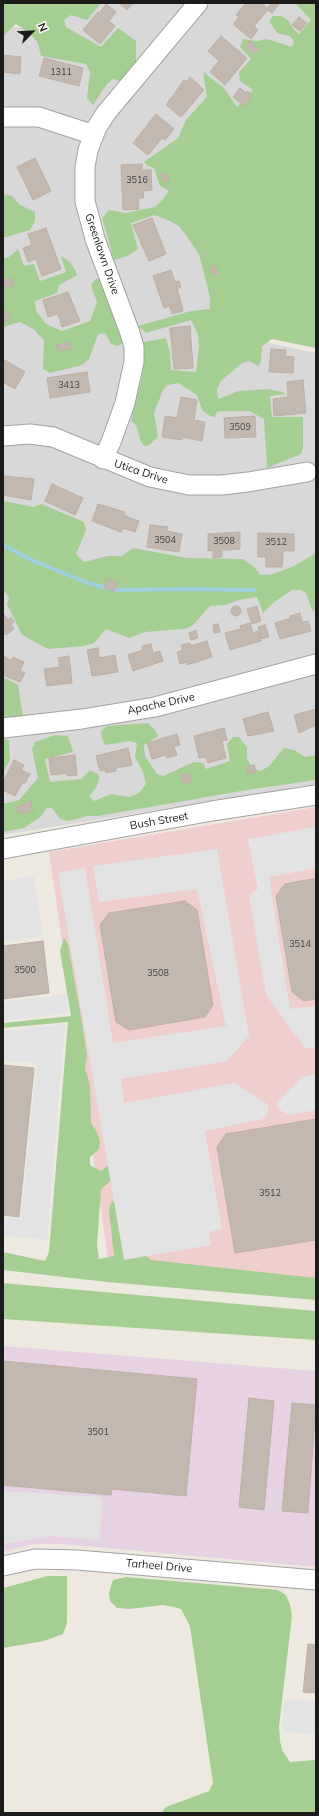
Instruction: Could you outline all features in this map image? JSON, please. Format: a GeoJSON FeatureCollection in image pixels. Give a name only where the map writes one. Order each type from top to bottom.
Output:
{"type":"FeatureCollection","features":[{"type":"Feature","properties":{"kind":"street","name":"Greenlawn Drive"},"geometry":{"type":"LineString","coordinates":[[102,459],[111,442],[125,403],[134,362],[134,347],[95,239],[85,201],[84,167],[94,135],[106,113],[196,4]]}},
{"type":"Feature","properties":{"kind":"street"},"geometry":{"type":"LineString","coordinates":[[3,117],[39,117],[94,135]]}},
{"type":"Feature","properties":{"kind":"street","name":"Utica Drive"},"geometry":{"type":"LineString","coordinates":[[3,436],[24,434],[43,435],[55,438],[102,459],[150,477],[189,485],[222,485],[307,472]]}},
{"type":"Feature","properties":{"kind":"street","name":"Apache Drive"},"geometry":{"type":"LineString","coordinates":[[3,728],[82,719],[155,707],[316,664]]}},
{"type":"Feature","properties":{"kind":"street","name":"Bush Street"},"geometry":{"type":"LineString","coordinates":[[3,849],[212,811],[316,795]]}},
{"type":"Feature","properties":{"kind":"street","name":"Tarheel Drive"},"geometry":{"type":"LineString","coordinates":[[3,1566],[35,1559],[76,1560],[316,1580]]}},
{"type":"Feature","properties":{"kind":"shaded area"},"geometry":{"type":"Polygon","coordinates":[[[61,3],[313,3],[316,5],[261,341],[316,353],[316,784],[3,835],[3,26],[38,29],[61,3]]]}},
{"type":"Feature","properties":{"kind":"shaded area"},"geometry":{"type":"Polygon","coordinates":[[[316,807],[316,1282],[109,1265],[49,852],[316,807]]]}},
{"type":"Feature","properties":{"kind":"shaded area"},"geometry":{"type":"Polygon","coordinates":[[[316,827],[316,868],[269,877],[290,1009],[316,1006],[316,1047],[306,1049],[266,995],[249,895],[258,889],[248,839],[316,827]]]}},
{"type":"Feature","properties":{"kind":"shaded area"},"geometry":{"type":"Polygon","coordinates":[[[217,849],[249,1036],[227,1061],[121,1079],[124,1103],[235,1083],[267,1104],[269,1112],[263,1119],[205,1131],[222,1229],[209,1232],[211,1245],[124,1260],[58,873],[85,868],[113,1043],[226,1026],[197,889],[99,902],[93,866],[217,849]]]}},
{"type":"Feature","properties":{"kind":"shaded area"},"geometry":{"type":"Polygon","coordinates":[[[34,876],[43,936],[3,942],[3,881],[34,876]]]}},
{"type":"Feature","properties":{"kind":"shaded area"},"geometry":{"type":"Polygon","coordinates":[[[66,994],[68,1013],[3,1021],[3,1002],[66,994]]]}},
{"type":"Feature","properties":{"kind":"shaded area"},"geometry":{"type":"Polygon","coordinates":[[[65,1024],[47,1240],[8,1236],[3,1238],[3,1217],[21,1219],[37,1063],[3,1061],[3,1031],[65,1024]]]}},
{"type":"Feature","properties":{"kind":"shaded area"},"geometry":{"type":"Polygon","coordinates":[[[316,1074],[316,1110],[289,1115],[278,1109],[277,1103],[302,1077],[316,1074]]]}},
{"type":"Feature","properties":{"kind":"shaded area"},"geometry":{"type":"Polygon","coordinates":[[[3,1346],[316,1371],[316,1567],[63,1544],[35,1544],[3,1552],[3,1346]]]}},
{"type":"Feature","properties":{"kind":"shaded area"},"geometry":{"type":"Polygon","coordinates":[[[3,1491],[102,1497],[100,1540],[49,1536],[3,1544],[3,1491]]]}},
{"type":"Feature","properties":{"kind":"shaded area"},"geometry":{"type":"Polygon","coordinates":[[[284,1699],[316,1701],[316,1734],[282,1732],[284,1699]]]}},
{"type":"Feature","properties":{"kind":"green space"},"geometry":{"type":"Polygon","coordinates":[[[3,3],[101,3],[87,20],[71,15],[64,20],[66,27],[101,47],[118,28],[136,41],[136,63],[127,77],[120,81],[113,79],[107,84],[93,105],[87,98],[90,72],[86,64],[41,56],[38,43],[31,34],[16,24],[3,36],[3,3]]]}},
{"type":"Feature","properties":{"kind":"green space"},"geometry":{"type":"Polygon","coordinates":[[[295,3],[316,3],[316,348],[272,339],[262,346],[261,362],[258,366],[249,361],[242,363],[221,381],[217,389],[218,399],[239,391],[268,389],[283,392],[285,394],[270,396],[272,417],[303,417],[303,447],[301,454],[267,468],[264,419],[249,411],[224,411],[217,412],[215,417],[210,416],[202,410],[197,395],[178,383],[168,385],[163,390],[154,413],[158,437],[148,446],[144,446],[141,442],[136,425],[131,421],[142,376],[143,361],[139,343],[166,338],[170,352],[171,370],[196,372],[199,347],[198,334],[191,320],[146,333],[138,326],[191,311],[210,309],[210,297],[199,254],[180,227],[155,215],[131,223],[138,249],[128,256],[114,260],[102,218],[109,210],[126,213],[155,207],[163,199],[169,191],[160,186],[154,168],[148,166],[144,162],[178,138],[186,120],[207,97],[203,72],[224,88],[237,107],[253,90],[240,81],[239,72],[251,59],[240,47],[243,39],[257,41],[267,39],[292,47],[294,42],[290,36],[277,33],[269,21],[273,16],[281,16],[288,20],[294,30],[299,34],[311,20],[295,3]]]}},
{"type":"Feature","properties":{"kind":"green space"},"geometry":{"type":"Polygon","coordinates":[[[3,194],[12,196],[20,205],[35,212],[35,221],[30,230],[3,238],[3,194]]]}},
{"type":"Feature","properties":{"kind":"green space"},"geometry":{"type":"Polygon","coordinates":[[[18,249],[24,266],[34,264],[40,281],[66,272],[61,256],[70,262],[77,275],[59,285],[57,293],[35,301],[36,311],[46,324],[62,331],[90,321],[97,302],[91,285],[96,279],[100,278],[124,342],[118,346],[111,344],[105,333],[98,334],[89,359],[82,365],[50,373],[43,369],[44,341],[35,330],[20,322],[3,327],[3,259],[9,257],[18,249]]]}},
{"type":"Feature","properties":{"kind":"green space"},"geometry":{"type":"Polygon","coordinates":[[[3,501],[34,507],[41,504],[84,522],[86,530],[76,554],[84,562],[108,556],[122,556],[133,548],[187,558],[243,559],[255,568],[260,575],[273,574],[294,566],[316,553],[316,611],[312,610],[306,593],[301,590],[292,590],[273,603],[263,613],[257,597],[238,600],[226,605],[210,606],[193,625],[185,629],[145,632],[129,638],[106,629],[94,643],[84,646],[48,649],[22,635],[7,604],[9,597],[3,589],[3,501]]]}},
{"type":"Feature","properties":{"kind":"green space"},"geometry":{"type":"Polygon","coordinates":[[[3,677],[18,685],[24,723],[3,722],[3,677]]]}},
{"type":"Feature","properties":{"kind":"green space"},"geometry":{"type":"Polygon","coordinates":[[[148,723],[155,730],[158,736],[144,745],[145,756],[157,774],[163,776],[194,762],[203,763],[206,769],[230,761],[227,744],[233,737],[239,737],[247,747],[247,759],[253,768],[261,771],[269,766],[284,748],[294,750],[305,757],[316,755],[316,780],[247,790],[98,816],[87,816],[69,821],[60,819],[52,808],[47,808],[40,817],[24,828],[3,832],[3,804],[19,800],[38,778],[32,749],[35,742],[55,735],[68,736],[73,752],[45,759],[50,782],[81,779],[90,770],[98,774],[99,779],[96,788],[89,796],[94,801],[111,794],[129,797],[139,793],[146,784],[143,772],[135,757],[137,743],[130,741],[105,745],[102,739],[101,731],[107,726],[148,723]]]}},
{"type":"Feature","properties":{"kind":"green space"},"geometry":{"type":"Polygon","coordinates":[[[3,739],[9,740],[10,760],[3,773],[3,739]]]}},
{"type":"Feature","properties":{"kind":"green space"},"geometry":{"type":"Polygon","coordinates":[[[64,938],[68,944],[87,1055],[85,1068],[90,1085],[91,1123],[96,1130],[100,1141],[99,1149],[90,1157],[90,1165],[101,1171],[113,1161],[117,1176],[101,1189],[97,1245],[99,1259],[114,1256],[109,1209],[112,1201],[119,1206],[123,1236],[151,1260],[316,1278],[316,1300],[107,1282],[3,1270],[3,1252],[45,1261],[49,1252],[68,1022],[3,1028],[3,1023],[71,1016],[60,951],[64,938]]]}},
{"type":"Feature","properties":{"kind":"green space"},"geometry":{"type":"Polygon","coordinates":[[[3,1283],[316,1311],[316,1340],[3,1319],[3,1283]]]}},
{"type":"Feature","properties":{"kind":"green space"},"geometry":{"type":"Polygon","coordinates":[[[48,1576],[67,1576],[67,1623],[63,1634],[44,1641],[3,1648],[3,1588],[48,1576]]]}},
{"type":"Feature","properties":{"kind":"green space"},"geometry":{"type":"Polygon","coordinates":[[[126,1577],[278,1590],[286,1595],[292,1616],[279,1726],[280,1741],[282,1750],[290,1762],[316,1760],[316,1813],[161,1813],[166,1807],[209,1791],[213,1783],[190,1626],[181,1609],[174,1607],[163,1605],[130,1609],[117,1608],[110,1601],[109,1593],[113,1580],[126,1577]]]}},
{"type":"Feature","properties":{"kind":"building"},"geometry":{"type":"Polygon","coordinates":[[[119,3],[133,3],[127,10],[119,3]]]}},
{"type":"Feature","properties":{"kind":"building"},"geometry":{"type":"Polygon","coordinates":[[[246,3],[261,3],[267,8],[272,3],[280,3],[272,13],[268,10],[254,26],[258,30],[251,39],[233,24],[239,17],[236,15],[246,3]]]}},
{"type":"Feature","properties":{"kind":"building"},"geometry":{"type":"Polygon","coordinates":[[[106,4],[116,12],[110,20],[100,12],[106,4]]]}},
{"type":"Feature","properties":{"kind":"building"},"geometry":{"type":"Polygon","coordinates":[[[98,12],[115,26],[100,44],[83,30],[98,12]]]}},
{"type":"Feature","properties":{"kind":"building"},"geometry":{"type":"Polygon","coordinates":[[[299,17],[307,23],[300,31],[292,25],[299,17]]]}},
{"type":"Feature","properties":{"kind":"building"},"geometry":{"type":"Polygon","coordinates":[[[221,36],[247,58],[225,85],[210,72],[219,61],[208,51],[221,36]]]}},
{"type":"Feature","properties":{"kind":"building"},"geometry":{"type":"Polygon","coordinates":[[[249,41],[259,49],[254,54],[245,46],[249,41]]]}},
{"type":"Feature","properties":{"kind":"building"},"geometry":{"type":"Polygon","coordinates":[[[3,55],[21,57],[20,74],[3,72],[3,55]]]}},
{"type":"Feature","properties":{"kind":"building"},"geometry":{"type":"Polygon","coordinates":[[[44,58],[83,68],[79,86],[39,76],[44,58]]]}},
{"type":"Feature","properties":{"kind":"building"},"geometry":{"type":"Polygon","coordinates":[[[190,77],[204,90],[181,117],[166,105],[184,80],[186,82],[190,77]]]}},
{"type":"Feature","properties":{"kind":"building"},"geometry":{"type":"Polygon","coordinates":[[[240,88],[246,93],[247,91],[250,93],[249,95],[251,97],[244,106],[233,97],[240,88]]]}},
{"type":"Feature","properties":{"kind":"building"},"geometry":{"type":"Polygon","coordinates":[[[156,114],[174,129],[165,140],[162,138],[148,155],[133,143],[156,114]]]}},
{"type":"Feature","properties":{"kind":"building"},"geometry":{"type":"Polygon","coordinates":[[[35,158],[51,191],[33,200],[17,167],[35,158]]]}},
{"type":"Feature","properties":{"kind":"building"},"geometry":{"type":"Polygon","coordinates":[[[142,164],[142,170],[151,170],[152,190],[143,191],[144,198],[138,198],[139,209],[123,210],[121,165],[142,164]]]}},
{"type":"Feature","properties":{"kind":"building"},"geometry":{"type":"Polygon","coordinates":[[[162,174],[168,174],[169,181],[163,181],[162,174]]]}},
{"type":"Feature","properties":{"kind":"building"},"geometry":{"type":"Polygon","coordinates":[[[152,218],[166,254],[149,261],[133,225],[152,218]]]}},
{"type":"Feature","properties":{"kind":"building"},"geometry":{"type":"Polygon","coordinates":[[[46,228],[61,269],[42,276],[36,259],[28,262],[23,248],[32,245],[28,234],[46,228]]]}},
{"type":"Feature","properties":{"kind":"building"},"geometry":{"type":"Polygon","coordinates":[[[215,266],[218,273],[213,275],[210,268],[215,266]]]}},
{"type":"Feature","properties":{"kind":"building"},"geometry":{"type":"Polygon","coordinates":[[[171,270],[175,282],[179,281],[181,287],[177,289],[181,302],[164,308],[153,276],[171,270]]]}},
{"type":"Feature","properties":{"kind":"building"},"geometry":{"type":"Polygon","coordinates":[[[12,278],[14,285],[3,289],[3,281],[12,278]]]}},
{"type":"Feature","properties":{"kind":"building"},"geometry":{"type":"Polygon","coordinates":[[[68,292],[80,321],[62,327],[58,314],[48,317],[43,300],[68,292]]]}},
{"type":"Feature","properties":{"kind":"building"},"geometry":{"type":"Polygon","coordinates":[[[181,303],[183,311],[172,314],[170,307],[181,303]]]}},
{"type":"Feature","properties":{"kind":"building"},"geometry":{"type":"Polygon","coordinates":[[[4,309],[11,316],[4,324],[3,311],[4,309]]]}},
{"type":"Feature","properties":{"kind":"building"},"geometry":{"type":"Polygon","coordinates":[[[190,326],[193,368],[174,369],[170,328],[190,326]]]}},
{"type":"Feature","properties":{"kind":"building"},"geometry":{"type":"Polygon","coordinates":[[[70,342],[71,349],[58,351],[56,345],[70,342]]]}},
{"type":"Feature","properties":{"kind":"building"},"geometry":{"type":"Polygon","coordinates":[[[271,349],[286,350],[285,356],[294,357],[293,373],[269,372],[271,349]]]}},
{"type":"Feature","properties":{"kind":"building"},"geometry":{"type":"Polygon","coordinates":[[[3,359],[25,372],[15,389],[3,382],[3,359]]]}},
{"type":"Feature","properties":{"kind":"building"},"geometry":{"type":"Polygon","coordinates":[[[87,372],[90,392],[50,398],[47,378],[87,372]]]}},
{"type":"Feature","properties":{"kind":"building"},"geometry":{"type":"Polygon","coordinates":[[[303,380],[306,413],[274,416],[273,399],[288,397],[287,382],[303,380]]]}},
{"type":"Feature","properties":{"kind":"building"},"geometry":{"type":"Polygon","coordinates":[[[181,397],[197,400],[194,420],[205,422],[202,441],[182,437],[182,440],[162,437],[165,416],[177,418],[181,397]]]}},
{"type":"Feature","properties":{"kind":"building"},"geometry":{"type":"Polygon","coordinates":[[[255,416],[256,437],[225,438],[224,418],[255,416]]]}},
{"type":"Feature","properties":{"kind":"building"},"geometry":{"type":"Polygon","coordinates":[[[3,476],[34,479],[31,500],[3,495],[3,476]]]}},
{"type":"Feature","properties":{"kind":"building"},"geometry":{"type":"Polygon","coordinates":[[[52,484],[83,498],[75,515],[45,501],[52,484]]]}},
{"type":"Feature","properties":{"kind":"building"},"geometry":{"type":"Polygon","coordinates":[[[98,504],[125,512],[124,514],[128,517],[139,521],[135,532],[123,528],[121,532],[92,521],[98,504]]]}},
{"type":"Feature","properties":{"kind":"building"},"geometry":{"type":"Polygon","coordinates":[[[150,525],[168,527],[167,531],[182,534],[179,552],[147,547],[150,525]]]}},
{"type":"Feature","properties":{"kind":"building"},"geometry":{"type":"Polygon","coordinates":[[[240,532],[240,549],[222,550],[222,557],[213,558],[213,550],[208,551],[208,534],[240,532]]]}},
{"type":"Feature","properties":{"kind":"building"},"geometry":{"type":"Polygon","coordinates":[[[258,533],[294,534],[294,551],[283,551],[282,567],[266,567],[266,557],[258,557],[258,533]]]}},
{"type":"Feature","properties":{"kind":"building"},"geometry":{"type":"Polygon","coordinates":[[[107,579],[117,582],[114,591],[104,588],[107,579]]]}},
{"type":"Feature","properties":{"kind":"building"},"geometry":{"type":"Polygon","coordinates":[[[234,606],[238,606],[240,607],[240,615],[234,616],[231,613],[231,609],[234,606]]]}},
{"type":"Feature","properties":{"kind":"building"},"geometry":{"type":"Polygon","coordinates":[[[257,606],[261,621],[252,624],[247,609],[257,606]]]}},
{"type":"Feature","properties":{"kind":"building"},"geometry":{"type":"Polygon","coordinates":[[[3,613],[8,620],[11,617],[14,622],[11,624],[14,629],[6,635],[3,631],[3,613]]]}},
{"type":"Feature","properties":{"kind":"building"},"geometry":{"type":"Polygon","coordinates":[[[300,613],[302,622],[308,621],[311,631],[280,639],[275,623],[291,618],[290,616],[300,613]]]}},
{"type":"Feature","properties":{"kind":"building"},"geometry":{"type":"Polygon","coordinates":[[[250,623],[253,633],[258,631],[261,641],[230,650],[225,633],[241,629],[240,626],[250,623]]]}},
{"type":"Feature","properties":{"kind":"building"},"geometry":{"type":"Polygon","coordinates":[[[218,624],[220,632],[214,633],[213,625],[218,624]]]}},
{"type":"Feature","properties":{"kind":"building"},"geometry":{"type":"Polygon","coordinates":[[[265,625],[269,637],[261,639],[258,627],[265,625]]]}},
{"type":"Feature","properties":{"kind":"building"},"geometry":{"type":"Polygon","coordinates":[[[196,630],[198,638],[191,640],[189,633],[196,630]]]}},
{"type":"Feature","properties":{"kind":"building"},"geometry":{"type":"Polygon","coordinates":[[[207,641],[212,657],[187,665],[187,662],[180,664],[177,652],[183,650],[181,645],[190,643],[190,646],[207,641]]]}},
{"type":"Feature","properties":{"kind":"building"},"geometry":{"type":"Polygon","coordinates":[[[151,644],[153,653],[160,651],[163,661],[133,671],[128,655],[143,650],[142,646],[151,644]]]}},
{"type":"Feature","properties":{"kind":"building"},"geometry":{"type":"Polygon","coordinates":[[[98,648],[99,658],[115,655],[118,672],[92,676],[87,650],[98,648]]]}},
{"type":"Feature","properties":{"kind":"building"},"geometry":{"type":"Polygon","coordinates":[[[3,656],[11,660],[13,657],[24,662],[20,671],[25,673],[20,682],[3,675],[3,656]]]}},
{"type":"Feature","properties":{"kind":"building"},"geometry":{"type":"Polygon","coordinates":[[[69,656],[72,683],[47,686],[44,669],[60,667],[58,658],[69,656]]]}},
{"type":"Feature","properties":{"kind":"building"},"geometry":{"type":"Polygon","coordinates":[[[316,709],[316,725],[299,733],[294,715],[316,709]]]}},
{"type":"Feature","properties":{"kind":"building"},"geometry":{"type":"Polygon","coordinates":[[[268,712],[274,731],[248,736],[243,719],[268,712]]]}},
{"type":"Feature","properties":{"kind":"building"},"geometry":{"type":"Polygon","coordinates":[[[224,728],[227,740],[222,741],[226,758],[208,763],[206,757],[199,758],[194,736],[224,728]]]}},
{"type":"Feature","properties":{"kind":"building"},"geometry":{"type":"Polygon","coordinates":[[[177,734],[180,745],[174,747],[177,755],[167,758],[166,755],[152,759],[147,743],[177,734]]]}},
{"type":"Feature","properties":{"kind":"building"},"geometry":{"type":"Polygon","coordinates":[[[128,748],[132,765],[116,768],[116,771],[106,773],[105,770],[100,771],[96,756],[128,748]]]}},
{"type":"Feature","properties":{"kind":"building"},"geometry":{"type":"Polygon","coordinates":[[[75,755],[77,775],[67,776],[67,773],[51,775],[49,758],[75,755]]]}},
{"type":"Feature","properties":{"kind":"building"},"geometry":{"type":"Polygon","coordinates":[[[14,760],[24,765],[21,770],[30,774],[25,783],[23,782],[15,796],[3,790],[3,782],[14,760]]]}},
{"type":"Feature","properties":{"kind":"building"},"geometry":{"type":"Polygon","coordinates":[[[254,765],[256,772],[248,774],[247,767],[254,765]]]}},
{"type":"Feature","properties":{"kind":"building"},"geometry":{"type":"Polygon","coordinates":[[[190,774],[191,782],[183,783],[181,775],[190,774]]]}},
{"type":"Feature","properties":{"kind":"building"},"geometry":{"type":"Polygon","coordinates":[[[31,801],[33,811],[19,813],[17,807],[31,801]]]}},
{"type":"Feature","properties":{"kind":"building"},"geometry":{"type":"Polygon","coordinates":[[[316,879],[316,999],[304,1001],[292,992],[276,896],[285,884],[316,879]]]}},
{"type":"Feature","properties":{"kind":"building"},"geometry":{"type":"Polygon","coordinates":[[[185,901],[197,910],[213,1005],[205,1017],[129,1030],[116,1022],[100,925],[109,913],[185,901]]]}},
{"type":"Feature","properties":{"kind":"building"},"geometry":{"type":"Polygon","coordinates":[[[43,941],[49,993],[3,999],[3,946],[43,941]]]}},
{"type":"Feature","properties":{"kind":"building"},"geometry":{"type":"Polygon","coordinates":[[[3,1065],[34,1068],[19,1217],[3,1215],[3,1065]]]}},
{"type":"Feature","properties":{"kind":"building"},"geometry":{"type":"Polygon","coordinates":[[[316,1119],[316,1240],[235,1253],[217,1147],[226,1134],[316,1119]]]}},
{"type":"Feature","properties":{"kind":"building"},"geometry":{"type":"Polygon","coordinates":[[[3,1361],[197,1379],[186,1496],[112,1489],[111,1495],[3,1485],[3,1361]]]}},
{"type":"Feature","properties":{"kind":"building"},"geometry":{"type":"Polygon","coordinates":[[[249,1398],[274,1401],[264,1510],[239,1507],[249,1398]]]}},
{"type":"Feature","properties":{"kind":"building"},"geometry":{"type":"Polygon","coordinates":[[[292,1403],[316,1405],[308,1513],[282,1511],[292,1403]]]}},
{"type":"Feature","properties":{"kind":"building"},"geometry":{"type":"Polygon","coordinates":[[[308,1644],[316,1645],[316,1693],[303,1692],[308,1644]]]}},
{"type":"Feature","properties":{"kind":"waterway"},"geometry":{"type":"LineString","coordinates":[[3,545],[36,562],[88,583],[114,590],[254,590]]}}]}
